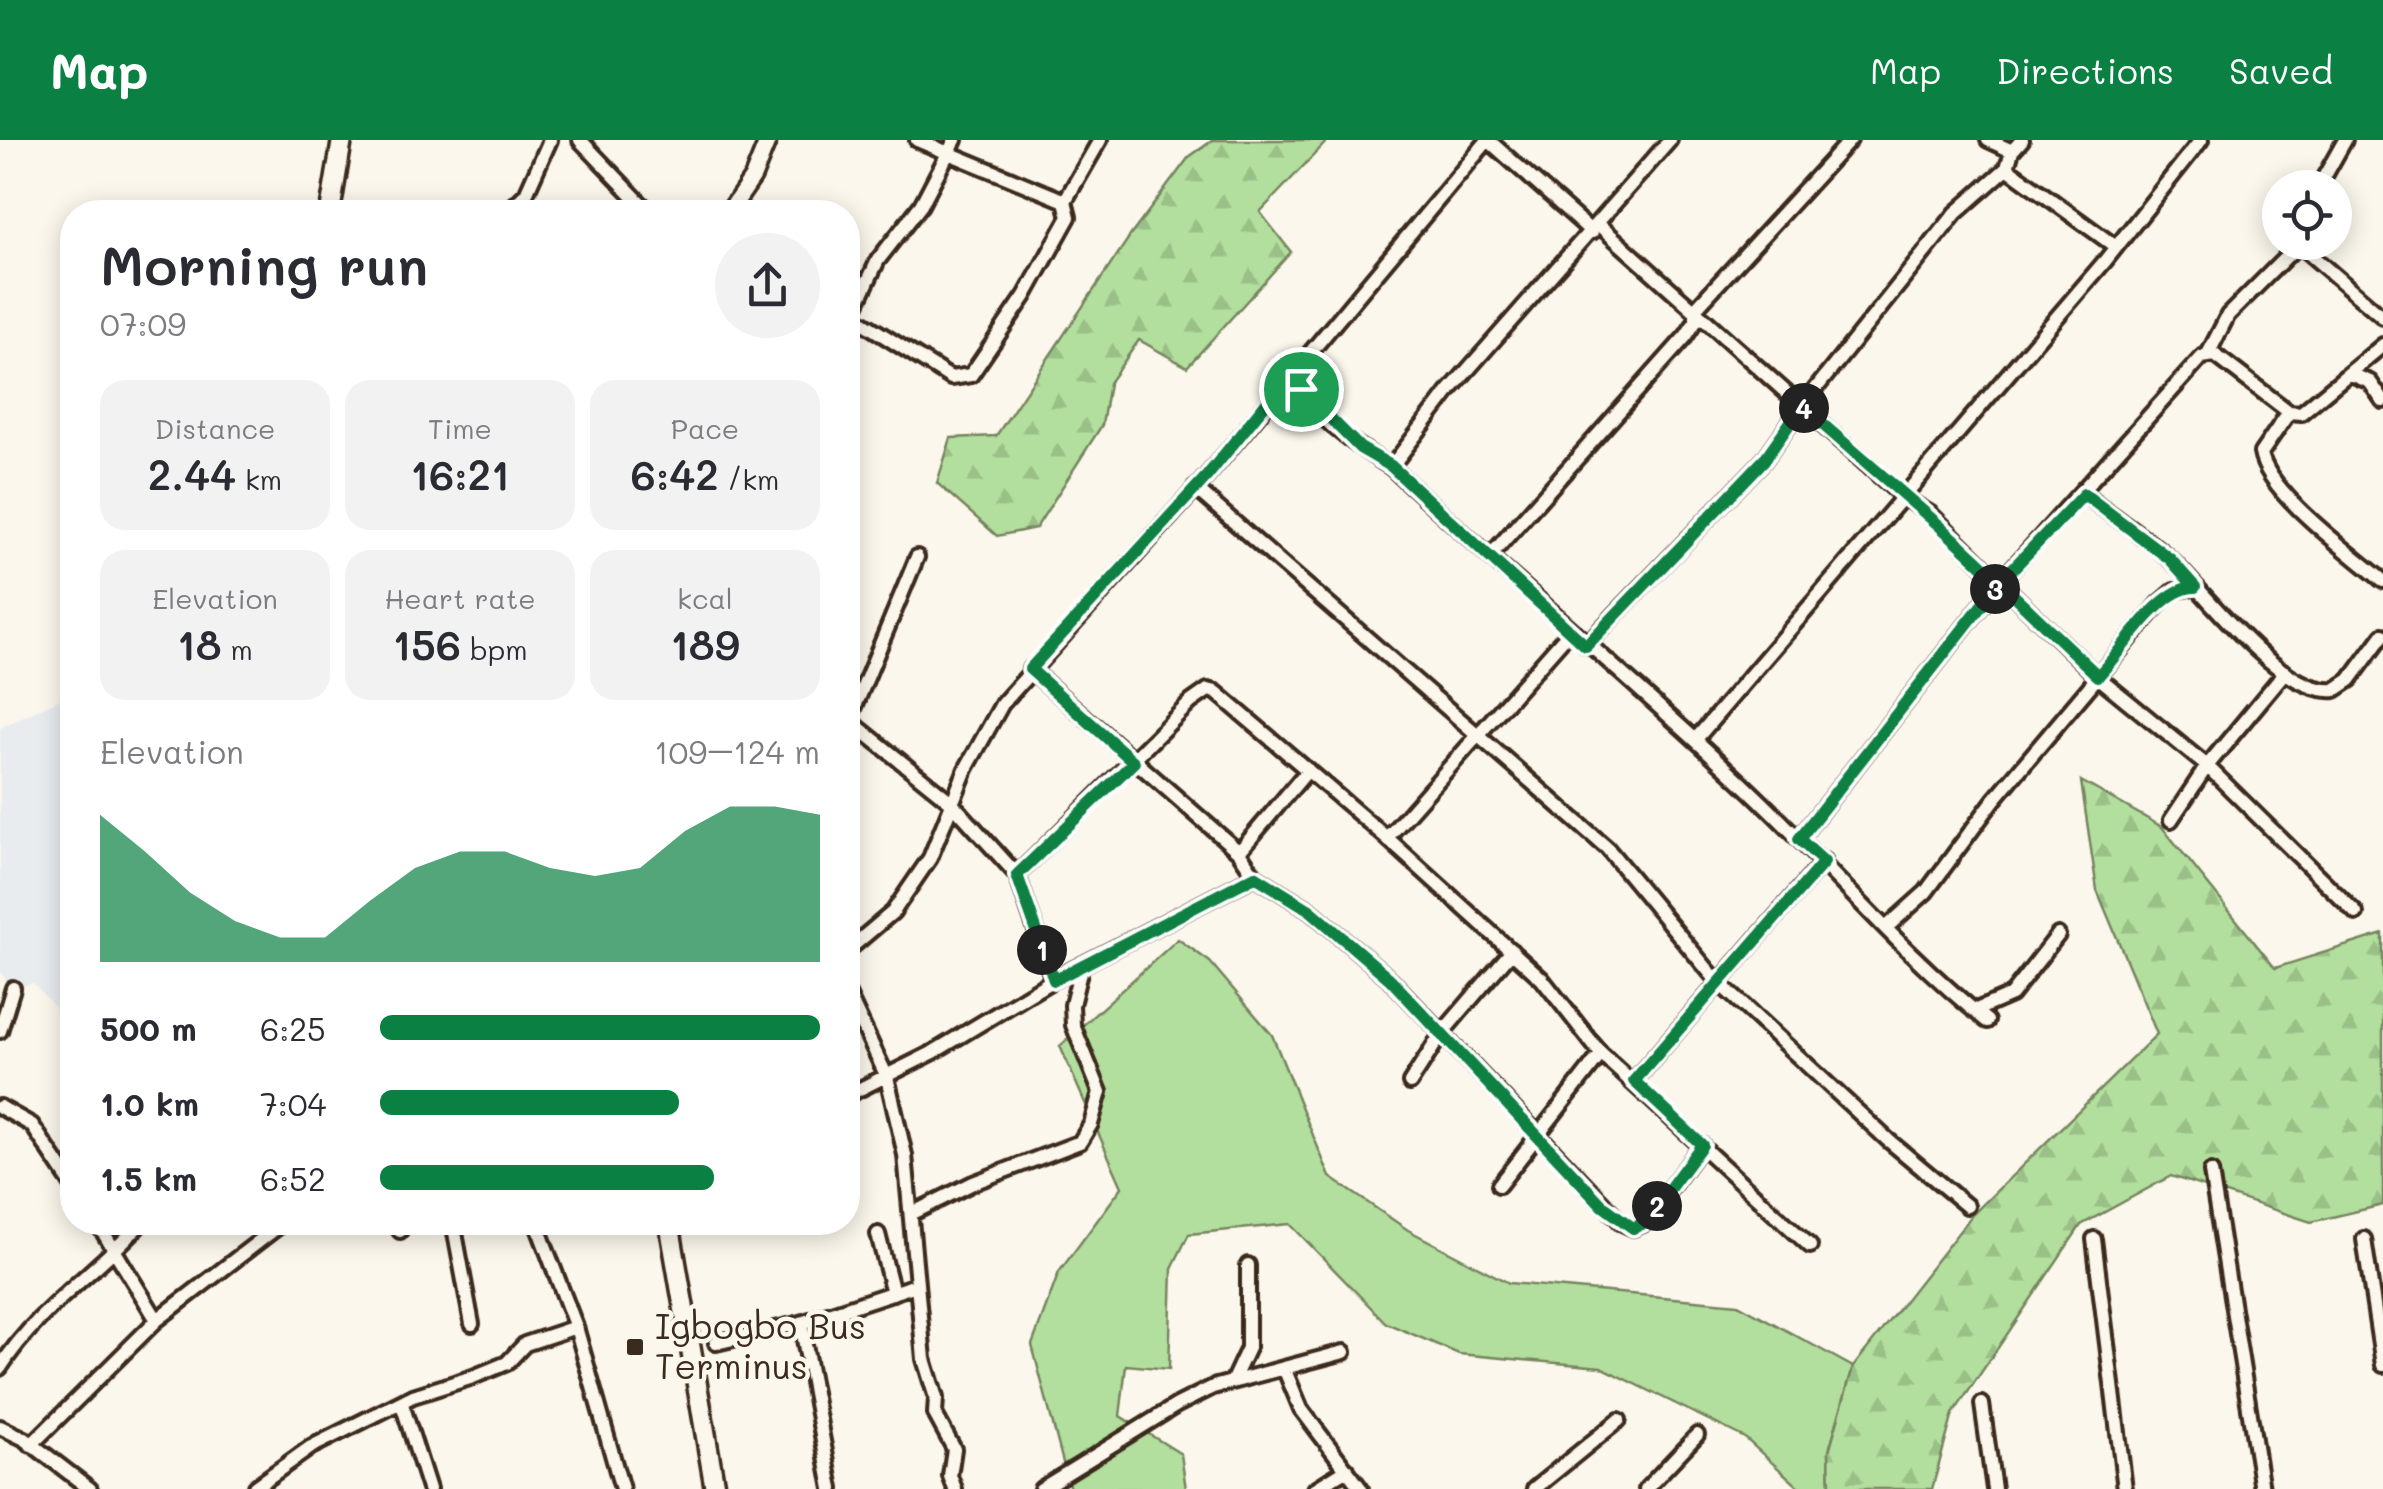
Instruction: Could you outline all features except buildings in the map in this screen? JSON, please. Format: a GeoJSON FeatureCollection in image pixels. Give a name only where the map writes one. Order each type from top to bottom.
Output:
{"type":"FeatureCollection","features":[{"type":"Feature","properties":{"kind":"main road"},"geometry":{"type":"LineString","coordinates":[[332,200],[342,140]]}},
{"type":"Feature","properties":{"kind":"main road"},"geometry":{"type":"LineString","coordinates":[[670,1235],[714,1489]]}},
{"type":"Feature","properties":{"kind":"street"},"geometry":{"type":"LineString","coordinates":[[520,200],[550,140]]}},
{"type":"Feature","properties":{"kind":"street"},"geometry":{"type":"LineString","coordinates":[[580,140],[637,200]]}},
{"type":"Feature","properties":{"kind":"street"},"geometry":{"type":"LineString","coordinates":[[737,200],[753,177],[768,140]]}},
{"type":"Feature","properties":{"kind":"street"},"geometry":{"type":"LineString","coordinates":[[917,140],[1065,201]]}},
{"type":"Feature","properties":{"kind":"street"},"geometry":{"type":"LineString","coordinates":[[860,297],[878,260],[921,205],[955,140]]}},
{"type":"Feature","properties":{"kind":"street"},"geometry":{"type":"LineString","coordinates":[[860,325],[951,378],[966,379],[1025,296],[1069,217],[1065,201],[1100,140]]}},
{"type":"Feature","properties":{"kind":"street"},"geometry":{"type":"LineString","coordinates":[[860,940],[894,912],[930,858],[952,802],[1002,704],[1195,488],[1488,140],[1696,308],[1903,497],[1931,514],[2098,676],[2207,766],[2356,914]]}},
{"type":"Feature","properties":{"kind":"street"},"geometry":{"type":"LineString","coordinates":[[1391,466],[1450,390],[1670,140]]}},
{"type":"Feature","properties":{"kind":"street"},"geometry":{"type":"LineString","coordinates":[[1491,555],[1686,336],[1696,321],[1696,308],[1850,140]]}},
{"type":"Feature","properties":{"kind":"street"},"geometry":{"type":"LineString","coordinates":[[1988,140],[2012,151]]}},
{"type":"Feature","properties":{"kind":"street"},"geometry":{"type":"LineString","coordinates":[[1586,646],[1764,460],[1802,406],[1956,213],[2008,168],[2012,151],[2022,140]]}},
{"type":"Feature","properties":{"kind":"street"},"geometry":{"type":"LineString","coordinates":[[1696,739],[2116,247],[2201,140]]}},
{"type":"Feature","properties":{"kind":"street"},"geometry":{"type":"LineString","coordinates":[[2328,170],[2345,140]]}},
{"type":"Feature","properties":{"kind":"street"},"geometry":{"type":"LineString","coordinates":[[2008,168],[2116,247]]}},
{"type":"Feature","properties":{"kind":"street"},"geometry":{"type":"LineString","coordinates":[[1799,839],[2000,582],[2208,354],[2228,315],[2284,260]]}},
{"type":"Feature","properties":{"kind":"street"},"geometry":{"type":"LineString","coordinates":[[2318,260],[2383,317]]}},
{"type":"Feature","properties":{"kind":"street"},"geometry":{"type":"LineString","coordinates":[[2208,354],[2215,355],[2289,412],[2300,413],[2313,407],[2383,344]]}},
{"type":"Feature","properties":{"kind":"street"},"geometry":{"type":"LineString","coordinates":[[1297,365],[1301,389],[1360,448],[1391,466],[1570,632],[1696,739],[1888,926],[1917,962],[1987,1021]]}},
{"type":"Feature","properties":{"kind":"street"},"geometry":{"type":"LineString","coordinates":[[2350,374],[2370,382],[2383,401]]}},
{"type":"Feature","properties":{"kind":"street"},"geometry":{"type":"LineString","coordinates":[[2289,412],[2261,453],[2263,466],[2299,508],[2383,582]]}},
{"type":"Feature","properties":{"kind":"street"},"geometry":{"type":"LineString","coordinates":[[1195,488],[1607,848],[1718,981],[1888,1140],[1967,1206]]}},
{"type":"Feature","properties":{"kind":"street"},"geometry":{"type":"LineString","coordinates":[[2084,494],[2170,559],[2285,672],[2323,692],[2335,690],[2350,680],[2383,635]]}},
{"type":"Feature","properties":{"kind":"street"},"geometry":{"type":"LineString","coordinates":[[860,691],[916,557]]}},
{"type":"Feature","properties":{"kind":"street"},"geometry":{"type":"LineString","coordinates":[[1888,926],[1926,892],[1994,800],[2160,603],[2174,591],[2195,587]]}},
{"type":"Feature","properties":{"kind":"street"},"geometry":{"type":"LineString","coordinates":[[1387,838],[1570,632]]}},
{"type":"Feature","properties":{"kind":"street"},"geometry":{"type":"LineString","coordinates":[[1030,669],[1240,852],[1255,876],[1310,910],[1390,979],[1603,1206],[1633,1228],[1644,1223],[1702,1145]]}},
{"type":"Feature","properties":{"kind":"street"},"geometry":{"type":"LineString","coordinates":[[2171,820],[2207,766],[2285,672]]}},
{"type":"Feature","properties":{"kind":"street"},"geometry":{"type":"LineString","coordinates":[[1017,875],[1191,702],[1208,690],[1216,692],[1512,951],[1560,998],[1601,1054],[1810,1246]]}},
{"type":"Feature","properties":{"kind":"street"},"geometry":{"type":"LineString","coordinates":[[860,729],[952,802],[1017,875],[1054,980]]}},
{"type":"Feature","properties":{"kind":"street"},"geometry":{"type":"LineString","coordinates":[[1240,852],[1308,770]]}},
{"type":"Feature","properties":{"kind":"street"},"geometry":{"type":"LineString","coordinates":[[1634,1081],[1824,862]]}},
{"type":"Feature","properties":{"kind":"street"},"geometry":{"type":"LineString","coordinates":[[860,1089],[1054,980],[1255,876]]}},
{"type":"Feature","properties":{"kind":"street"},"geometry":{"type":"LineString","coordinates":[[1974,1011],[2012,994],[2058,935]]}},
{"type":"Feature","properties":{"kind":"street"},"geometry":{"type":"LineString","coordinates":[[1410,1083],[1442,1032],[1512,951]]}},
{"type":"Feature","properties":{"kind":"street"},"geometry":{"type":"LineString","coordinates":[[913,1212],[973,1183],[1080,1142],[1100,1092],[1073,1025],[1072,1006],[1081,968]]}},
{"type":"Feature","properties":{"kind":"street"},"geometry":{"type":"LineString","coordinates":[[0,1031],[14,988]]}},
{"type":"Feature","properties":{"kind":"street"},"geometry":{"type":"LineString","coordinates":[[860,1019],[887,1076],[913,1212],[916,1285],[935,1414],[954,1449],[950,1476],[955,1489]]}},
{"type":"Feature","properties":{"kind":"street"},"geometry":{"type":"LineString","coordinates":[[1499,1185],[1601,1054]]}},
{"type":"Feature","properties":{"kind":"street"},"geometry":{"type":"LineString","coordinates":[[0,1107],[32,1125],[60,1167]]}},
{"type":"Feature","properties":{"kind":"street"},"geometry":{"type":"LineString","coordinates":[[2212,1172],[2262,1489]]}},
{"type":"Feature","properties":{"kind":"street"},"geometry":{"type":"LineString","coordinates":[[878,1234],[893,1293]]}},
{"type":"Feature","properties":{"kind":"street"},"geometry":{"type":"LineString","coordinates":[[105,1235],[157,1320]]}},
{"type":"Feature","properties":{"kind":"street"},"geometry":{"type":"LineString","coordinates":[[0,1368],[56,1297],[116,1252],[131,1235]]}},
{"type":"Feature","properties":{"kind":"street"},"geometry":{"type":"LineString","coordinates":[[31,1445],[157,1320],[267,1235]]}},
{"type":"Feature","properties":{"kind":"street"},"geometry":{"type":"LineString","coordinates":[[455,1235],[472,1324]]}},
{"type":"Feature","properties":{"kind":"street"},"geometry":{"type":"LineString","coordinates":[[541,1235],[576,1327],[622,1489]]}},
{"type":"Feature","properties":{"kind":"street"},"geometry":{"type":"LineString","coordinates":[[2364,1239],[2383,1366]]}},
{"type":"Feature","properties":{"kind":"street"},"geometry":{"type":"LineString","coordinates":[[2094,1240],[2126,1489]]}},
{"type":"Feature","properties":{"kind":"street"},"geometry":{"type":"LineString","coordinates":[[1233,1380],[1246,1358],[1248,1265]]}},
{"type":"Feature","properties":{"kind":"street"},"geometry":{"type":"LineString","coordinates":[[716,1343],[801,1324],[916,1285]]}},
{"type":"Feature","properties":{"kind":"street"},"geometry":{"type":"LineString","coordinates":[[801,1324],[832,1489]]}},
{"type":"Feature","properties":{"kind":"street"},"geometry":{"type":"LineString","coordinates":[[255,1487],[311,1447],[424,1390],[507,1362],[524,1344],[576,1327]]}},
{"type":"Feature","properties":{"kind":"street"},"geometry":{"type":"LineString","coordinates":[[1041,1489],[1177,1404],[1233,1380],[1344,1352]]}},
{"type":"Feature","properties":{"kind":"street"},"geometry":{"type":"LineString","coordinates":[[1284,1368],[1301,1409],[1361,1489]]}},
{"type":"Feature","properties":{"kind":"street"},"geometry":{"type":"LineString","coordinates":[[402,1404],[429,1489]]}},
{"type":"Feature","properties":{"kind":"street"},"geometry":{"type":"LineString","coordinates":[[1982,1404],[1994,1489]]}},
{"type":"Feature","properties":{"kind":"street"},"geometry":{"type":"LineString","coordinates":[[1534,1489],[1619,1420]]}},
{"type":"Feature","properties":{"kind":"street"},"geometry":{"type":"LineString","coordinates":[[0,1427],[90,1489]]}},
{"type":"Feature","properties":{"kind":"street"},"geometry":{"type":"LineString","coordinates":[[1646,1489],[1698,1435]]}},
{"type":"Feature","properties":{"kind":"street"},"geometry":{"type":"LineString","coordinates":[[1315,1489],[1347,1469]]}},
{"type":"Feature","properties":{"kind":"shaded area"},"geometry":{"type":"Polygon","coordinates":[[[60,699],[60,1019],[59,1012],[33,983],[13,988],[0,972],[0,728],[60,699]]]}},
{"type":"Feature","properties":{"kind":"green space"},"geometry":{"type":"Polygon","coordinates":[[[1213,140],[1328,140],[1260,212],[1291,252],[1187,367],[1139,340],[1109,383],[1102,425],[1036,528],[997,536],[937,483],[951,438],[996,436],[1130,236],[1189,157],[1213,140]]]}},
{"type":"Feature","properties":{"kind":"green space"},"geometry":{"type":"Polygon","coordinates":[[[2081,781],[2162,827],[2275,968],[2383,934],[2383,1205],[2311,1222],[2171,1176],[2081,1225],[1953,1414],[1932,1489],[1830,1489],[1829,1451],[1853,1367],[1972,1215],[2157,1034],[2097,890],[2081,781]]]}},
{"type":"Feature","properties":{"kind":"green space"},"geometry":{"type":"Polygon","coordinates":[[[1178,939],[1210,962],[1272,1035],[1330,1177],[1408,1230],[1509,1283],[1738,1304],[1853,1367],[1829,1450],[1830,1489],[1801,1489],[1745,1438],[1601,1367],[1459,1354],[1386,1323],[1290,1224],[1189,1234],[1172,1268],[1169,1369],[1126,1365],[1120,1416],[1181,1454],[1186,1489],[1070,1489],[1032,1345],[1059,1272],[1122,1187],[1060,1046],[1178,939]]]}},
{"type":"Feature","properties":{"kind":"place","name":"Igbogbo Bus Terminus"},"geometry":{"type":"Point","coordinates":[635,1347]}},
{"type":"Feature","properties":{"kind":"route"},"geometry":{"type":"LineString","coordinates":[[1301,389],[1297,365],[1207,476],[1030,669],[1134,762],[1017,875],[1054,980],[1255,876],[1310,910],[1390,979],[1603,1206],[1633,1228],[1644,1223],[1702,1145],[1634,1081],[1824,862],[1799,839],[2000,582],[2084,494],[2170,559],[2195,587],[2174,591],[2160,603],[2098,676],[2009,591],[2000,582],[1949,531],[1931,514],[1903,497],[1802,406],[1764,460],[1746,474],[1586,646],[1530,590],[1391,466],[1360,448],[1331,422],[1301,389]]}}]}
